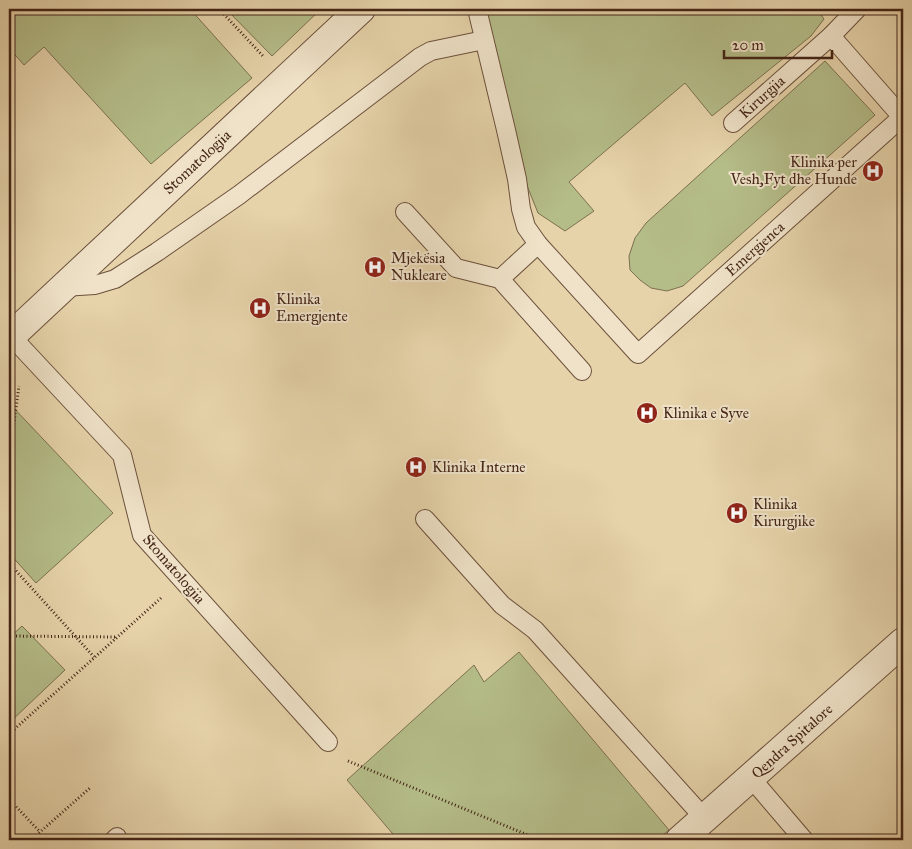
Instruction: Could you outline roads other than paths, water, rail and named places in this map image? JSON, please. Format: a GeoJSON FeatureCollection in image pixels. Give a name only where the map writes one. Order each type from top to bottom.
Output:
{"type":"FeatureCollection","features":[{"type":"Feature","properties":{"kind":"street","name":"Stomatologjia"},"geometry":{"type":"LineString","coordinates":[[15,342],[63,287],[361,9]]}},
{"type":"Feature","properties":{"kind":"street","name":"Qendra Spitalore"},"geometry":{"type":"LineString","coordinates":[[690,834],[903,642]]}},
{"type":"Feature","properties":{"kind":"lane","name":"Emergjenca"},"geometry":{"type":"LineString","coordinates":[[476,9],[506,130],[526,227],[538,244],[638,354],[902,117],[831,36]]}},
{"type":"Feature","properties":{"kind":"lane","name":"Kirurgjia"},"geometry":{"type":"LineString","coordinates":[[733,123],[831,36],[857,9]]}},
{"type":"Feature","properties":{"kind":"lane"},"geometry":{"type":"LineString","coordinates":[[63,287],[96,286],[114,278],[157,252],[239,195],[420,57],[431,51],[484,40]]}},
{"type":"Feature","properties":{"kind":"lane"},"geometry":{"type":"LineString","coordinates":[[405,212],[456,268],[500,279],[582,371]]}},
{"type":"Feature","properties":{"kind":"lane"},"geometry":{"type":"LineString","coordinates":[[500,279],[538,244]]}},
{"type":"Feature","properties":{"kind":"lane","name":"Stomatologjia"},"geometry":{"type":"LineString","coordinates":[[15,342],[122,455],[142,535],[328,742]]}},
{"type":"Feature","properties":{"kind":"lane"},"geometry":{"type":"LineString","coordinates":[[425,519],[502,605],[535,630],[690,834]]}},
{"type":"Feature","properties":{"kind":"lane"},"geometry":{"type":"LineString","coordinates":[[751,778],[804,840]]}},
{"type":"Feature","properties":{"kind":"place","name":"Klinika per Vesh,Fyt dhe Hunde"},"geometry":{"type":"Point","coordinates":[873,171]}},
{"type":"Feature","properties":{"kind":"place","name":"Mjekësia Nukleare"},"geometry":{"type":"Point","coordinates":[375,267]}},
{"type":"Feature","properties":{"kind":"place","name":"Klinika Emergjente"},"geometry":{"type":"Point","coordinates":[260,308]}},
{"type":"Feature","properties":{"kind":"place","name":"Klinika e Syve"},"geometry":{"type":"Point","coordinates":[647,413]}},
{"type":"Feature","properties":{"kind":"place","name":"Klinika Interne"},"geometry":{"type":"Point","coordinates":[416,467]}},
{"type":"Feature","properties":{"kind":"place","name":"Klinika Kirurgjike"},"geometry":{"type":"Point","coordinates":[737,513]}}]}
